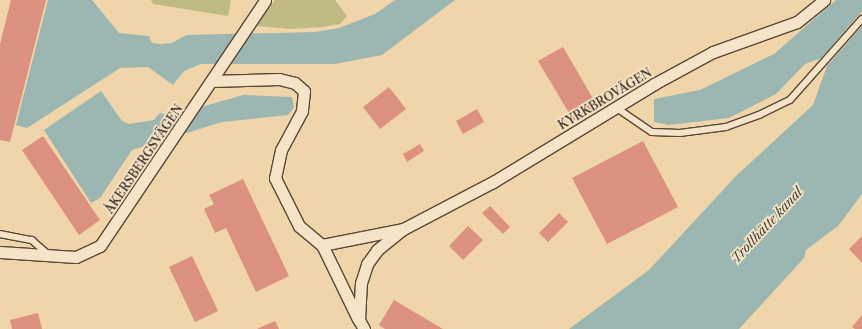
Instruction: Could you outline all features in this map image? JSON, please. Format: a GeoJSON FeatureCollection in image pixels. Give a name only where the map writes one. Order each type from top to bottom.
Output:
{"type":"FeatureCollection","features":[{"type":"Feature","properties":{"kind":"street","name":"ÅKERSBERGSVÄGEN"},"geometry":{"type":"LineString","coordinates":[[0,252],[76,257],[100,246],[219,71],[265,0]]}},
{"type":"Feature","properties":{"kind":"street","name":"KYRKBROVÄGEN"},"geometry":{"type":"LineString","coordinates":[[361,324],[361,283],[367,264],[377,250],[403,229],[493,182],[713,52],[796,22],[824,0]]}},
{"type":"Feature","properties":{"kind":"street"},"geometry":{"type":"LineString","coordinates":[[212,81],[279,79],[295,83],[304,92],[302,111],[281,150],[275,178],[299,226],[322,245]]}},
{"type":"Feature","properties":{"kind":"street","name":"KYRKBROVÄGEN"},"geometry":{"type":"LineString","coordinates":[[361,324],[322,245],[403,229]]}},
{"type":"Feature","properties":{"kind":"lane"},"geometry":{"type":"LineString","coordinates":[[618,108],[652,132],[673,133],[726,127],[759,115],[790,100],[862,19]]}},
{"type":"Feature","properties":{"kind":"lane"},"geometry":{"type":"LineString","coordinates":[[0,234],[32,240],[50,256]]}},
{"type":"Feature","properties":{"kind":"shaded area"},"geometry":{"type":"Polygon","coordinates":[[[151,0],[231,0],[228,16],[153,4],[151,0]]]}},
{"type":"Feature","properties":{"kind":"shaded area"},"geometry":{"type":"Polygon","coordinates":[[[275,0],[335,0],[347,16],[340,24],[323,27],[291,29],[256,26],[275,0]]]}},
{"type":"Feature","properties":{"kind":"water"},"geometry":{"type":"Polygon","coordinates":[[[48,0],[92,0],[119,33],[149,36],[152,43],[160,44],[172,43],[186,35],[315,32],[339,28],[375,14],[395,0],[455,0],[382,55],[335,64],[201,64],[184,71],[173,85],[148,67],[120,68],[27,128],[16,125],[48,0]]]}},
{"type":"Feature","properties":{"kind":"water"},"geometry":{"type":"Polygon","coordinates":[[[836,0],[862,0],[862,11],[821,58],[805,64],[776,94],[729,118],[669,125],[654,122],[654,99],[700,90],[774,54],[836,0]]]}},
{"type":"Feature","properties":{"kind":"water","name":"Trollhätte kanal"},"geometry":{"type":"Polygon","coordinates":[[[862,26],[862,194],[838,226],[806,250],[804,258],[739,329],[569,329],[649,270],[737,175],[813,105],[827,66],[862,26]]]}},
{"type":"Feature","properties":{"kind":"water"},"geometry":{"type":"Polygon","coordinates":[[[101,91],[122,121],[129,124],[154,120],[160,113],[170,116],[243,95],[292,97],[294,108],[288,115],[222,122],[132,150],[100,198],[91,203],[44,130],[101,91]]]}},
{"type":"Feature","properties":{"kind":"building"},"geometry":{"type":"Polygon","coordinates":[[[11,0],[46,0],[10,142],[0,140],[0,44],[11,0]]]}},
{"type":"Feature","properties":{"kind":"building"},"geometry":{"type":"Polygon","coordinates":[[[563,47],[599,109],[575,123],[538,61],[563,47]]]}},
{"type":"Feature","properties":{"kind":"building"},"geometry":{"type":"Polygon","coordinates":[[[389,87],[406,109],[380,129],[363,107],[389,87]]]}},
{"type":"Feature","properties":{"kind":"building"},"geometry":{"type":"Polygon","coordinates":[[[477,109],[484,122],[463,134],[456,121],[477,109]]]}},
{"type":"Feature","properties":{"kind":"building"},"geometry":{"type":"Polygon","coordinates":[[[43,136],[100,220],[79,235],[22,150],[43,136]]]}},
{"type":"Feature","properties":{"kind":"building"},"geometry":{"type":"Polygon","coordinates":[[[643,141],[678,207],[607,244],[572,178],[643,141]]]}},
{"type":"Feature","properties":{"kind":"building"},"geometry":{"type":"Polygon","coordinates":[[[420,144],[424,151],[407,162],[403,154],[420,144]]]}},
{"type":"Feature","properties":{"kind":"building"},"geometry":{"type":"Polygon","coordinates":[[[243,179],[289,276],[256,292],[226,228],[215,233],[204,209],[214,204],[209,195],[243,179]]]}},
{"type":"Feature","properties":{"kind":"building"},"geometry":{"type":"Polygon","coordinates":[[[490,206],[510,227],[503,234],[482,213],[490,206]]]}},
{"type":"Feature","properties":{"kind":"building"},"geometry":{"type":"Polygon","coordinates":[[[559,213],[568,222],[548,242],[539,233],[559,213]]]}},
{"type":"Feature","properties":{"kind":"building"},"geometry":{"type":"Polygon","coordinates":[[[468,226],[483,240],[463,260],[449,246],[468,226]]]}},
{"type":"Feature","properties":{"kind":"building"},"geometry":{"type":"Polygon","coordinates":[[[862,236],[862,263],[849,249],[862,236]]]}},
{"type":"Feature","properties":{"kind":"building"},"geometry":{"type":"Polygon","coordinates":[[[192,256],[218,311],[195,322],[169,267],[192,256]]]}},
{"type":"Feature","properties":{"kind":"building"},"geometry":{"type":"Polygon","coordinates":[[[394,300],[443,329],[385,329],[379,325],[394,300]]]}},
{"type":"Feature","properties":{"kind":"building"},"geometry":{"type":"Polygon","coordinates":[[[38,313],[42,329],[12,329],[10,320],[38,313]]]}},
{"type":"Feature","properties":{"kind":"building"},"geometry":{"type":"Polygon","coordinates":[[[862,315],[862,329],[855,329],[852,327],[862,315]]]}},
{"type":"Feature","properties":{"kind":"building"},"geometry":{"type":"Polygon","coordinates":[[[275,321],[279,329],[257,329],[275,321]]]}}]}
